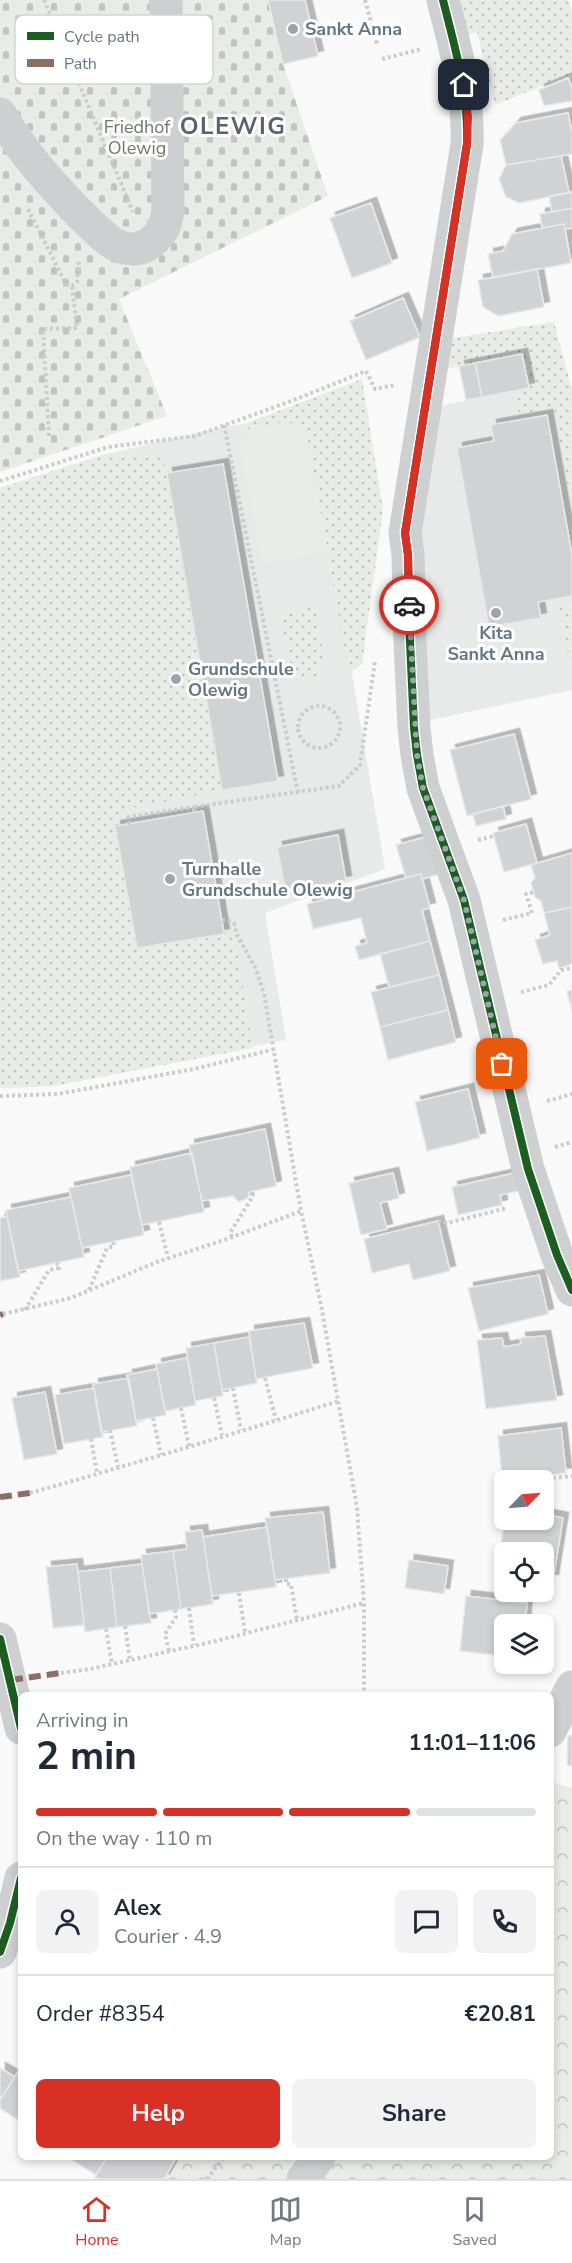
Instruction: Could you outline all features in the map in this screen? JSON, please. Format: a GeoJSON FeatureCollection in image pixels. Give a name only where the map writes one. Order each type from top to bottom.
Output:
{"type":"FeatureCollection","features":[{"type":"Feature","properties":{"kind":"street"},"geometry":{"type":"LineString","coordinates":[[166,0],[166,15]]}},
{"type":"Feature","properties":{"kind":"street"},"geometry":{"type":"LineString","coordinates":[[443,0],[464,85],[468,117],[467,144],[405,533],[408,555],[410,642],[417,755],[423,788],[464,900],[522,1145],[538,1200],[572,1290]]}},
{"type":"Feature","properties":{"kind":"street"},"geometry":{"type":"LineString","coordinates":[[0,114],[25,153],[49,182],[115,245],[131,249],[147,246],[162,233],[168,210],[167,84]]}},
{"type":"Feature","properties":{"kind":"street"},"geometry":{"type":"LineString","coordinates":[[0,1639],[18,1716]]}},
{"type":"Feature","properties":{"kind":"street"},"geometry":{"type":"LineString","coordinates":[[554,1723],[572,1687]]}},
{"type":"Feature","properties":{"kind":"street"},"geometry":{"type":"LineString","coordinates":[[0,1732],[18,1729]]}},
{"type":"Feature","properties":{"kind":"street"},"geometry":{"type":"LineString","coordinates":[[0,1952],[18,1890]]}},
{"type":"Feature","properties":{"kind":"street"},"geometry":{"type":"LineString","coordinates":[[303,2179],[317,2160]]}},
{"type":"Feature","properties":{"kind":"path"},"geometry":{"type":"LineString","coordinates":[[44,0],[50,15]]}},
{"type":"Feature","properties":{"kind":"path"},"geometry":{"type":"LineString","coordinates":[[365,0],[377,44]]}},
{"type":"Feature","properties":{"kind":"path"},"geometry":{"type":"LineString","coordinates":[[382,59],[417,50]]}},
{"type":"Feature","properties":{"kind":"path"},"geometry":{"type":"LineString","coordinates":[[79,84],[147,246]]}},
{"type":"Feature","properties":{"kind":"path"},"geometry":{"type":"LineString","coordinates":[[24,202],[66,284],[72,286]]}},
{"type":"Feature","properties":{"kind":"path"},"geometry":{"type":"LineString","coordinates":[[72,286],[77,282]]}},
{"type":"Feature","properties":{"kind":"path"},"geometry":{"type":"LineString","coordinates":[[49,436],[43,329],[77,328],[72,286]]}},
{"type":"Feature","properties":{"kind":"path"},"geometry":{"type":"LineString","coordinates":[[0,481],[108,447],[189,437],[294,400],[366,371],[375,389]]}},
{"type":"Feature","properties":{"kind":"path"},"geometry":{"type":"LineString","coordinates":[[224,425],[298,794]]}},
{"type":"Feature","properties":{"kind":"path"},"geometry":{"type":"LineString","coordinates":[[312,707],[327,707],[338,717],[341,727],[339,736],[329,747],[314,748],[306,744],[300,736],[299,722],[305,711],[312,707]]}},
{"type":"Feature","properties":{"kind":"path"},"geometry":{"type":"LineString","coordinates":[[129,824],[128,817],[194,810],[339,786],[360,765]]}},
{"type":"Feature","properties":{"kind":"path"},"geometry":{"type":"LineString","coordinates":[[474,841],[494,836]]}},
{"type":"Feature","properties":{"kind":"path"},"geometry":{"type":"LineString","coordinates":[[519,916],[532,913],[526,894],[534,892]]}},
{"type":"Feature","properties":{"kind":"path"},"geometry":{"type":"LineString","coordinates":[[222,921],[234,923],[237,935],[261,981],[275,1049],[301,1212],[321,1305],[357,1508],[364,1603],[364,1692]]}},
{"type":"Feature","properties":{"kind":"path"},"geometry":{"type":"LineString","coordinates":[[521,992],[549,985],[561,970],[572,968]]}},
{"type":"Feature","properties":{"kind":"path"},"geometry":{"type":"LineString","coordinates":[[0,1096],[58,1094],[194,1069],[275,1049]]}},
{"type":"Feature","properties":{"kind":"path"},"geometry":{"type":"LineString","coordinates":[[549,1100],[572,1094]]}},
{"type":"Feature","properties":{"kind":"path"},"geometry":{"type":"LineString","coordinates":[[564,1145],[572,1142]]}},
{"type":"Feature","properties":{"kind":"path"},"geometry":{"type":"LineString","coordinates":[[232,1237],[230,1233],[253,1196],[252,1191]]}},
{"type":"Feature","properties":{"kind":"path"},"geometry":{"type":"LineString","coordinates":[[438,1221],[447,1222],[538,1200]]}},
{"type":"Feature","properties":{"kind":"path"},"geometry":{"type":"LineString","coordinates":[[3,1314],[24,1311],[71,1298],[168,1258],[301,1212]]}},
{"type":"Feature","properties":{"kind":"path"},"geometry":{"type":"LineString","coordinates":[[159,1222],[168,1258]]}},
{"type":"Feature","properties":{"kind":"path"},"geometry":{"type":"LineString","coordinates":[[89,1290],[107,1248],[114,1246],[113,1241]]}},
{"type":"Feature","properties":{"kind":"path"},"geometry":{"type":"LineString","coordinates":[[24,1311],[49,1270],[59,1268],[57,1263]]}},
{"type":"Feature","properties":{"kind":"path"},"geometry":{"type":"LineString","coordinates":[[265,1378],[276,1420]]}},
{"type":"Feature","properties":{"kind":"path"},"geometry":{"type":"LineString","coordinates":[[233,1388],[242,1430]]}},
{"type":"Feature","properties":{"kind":"path"},"geometry":{"type":"LineString","coordinates":[[214,1398],[222,1435]]}},
{"type":"Feature","properties":{"kind":"path"},"geometry":{"type":"LineString","coordinates":[[30,1493],[339,1401]]}},
{"type":"Feature","properties":{"kind":"path"},"geometry":{"type":"LineString","coordinates":[[181,1408],[189,1446]]}},
{"type":"Feature","properties":{"kind":"path"},"geometry":{"type":"LineString","coordinates":[[153,1418],[161,1455]]}},
{"type":"Feature","properties":{"kind":"path"},"geometry":{"type":"LineString","coordinates":[[110,1431],[118,1467]]}},
{"type":"Feature","properties":{"kind":"path"},"geometry":{"type":"LineString","coordinates":[[91,1439],[97,1473]]}},
{"type":"Feature","properties":{"kind":"path"},"geometry":{"type":"LineString","coordinates":[[554,1478],[572,1476]]}},
{"type":"Feature","properties":{"kind":"path"},"geometry":{"type":"LineString","coordinates":[[286,1579],[286,1584],[291,1584],[297,1620]]}},
{"type":"Feature","properties":{"kind":"path"},"geometry":{"type":"LineString","coordinates":[[239,1593],[245,1634]]}},
{"type":"Feature","properties":{"kind":"path"},"geometry":{"type":"LineString","coordinates":[[61,1673],[245,1634],[364,1603]]}},
{"type":"Feature","properties":{"kind":"path"},"geometry":{"type":"LineString","coordinates":[[189,1608],[194,1645]]}},
{"type":"Feature","properties":{"kind":"path"},"geometry":{"type":"LineString","coordinates":[[169,1651],[165,1634],[176,1617],[175,1610]]}},
{"type":"Feature","properties":{"kind":"path"},"geometry":{"type":"LineString","coordinates":[[125,1626],[130,1660]]}},
{"type":"Feature","properties":{"kind":"path"},"geometry":{"type":"LineString","coordinates":[[106,1629],[112,1664]]}},
{"type":"Feature","properties":{"kind":"path"},"geometry":{"type":"LineString","coordinates":[[207,2179],[222,2160]]}},
{"type":"Feature","properties":{"kind":"shaded area","name":"Kita Sankt Anna"},"geometry":{"type":"Polygon","coordinates":[[[529,388],[572,415],[572,690],[426,721],[415,536],[439,406],[529,388]]]}},
{"type":"Feature","properties":{"kind":"shaded area","name":"Grundschule Olewig"},"geometry":{"type":"Polygon","coordinates":[[[308,412],[385,869],[265,913],[286,1040],[53,1086],[0,1088],[0,488],[103,455],[205,431],[308,412]]]}},
{"type":"Feature","properties":{"kind":"green space","name":"Friedhof Olewig"},"geometry":{"type":"Polygon","coordinates":[[[0,0],[268,0],[283,64],[328,196],[119,299],[167,416],[0,472],[0,0]]]}},
{"type":"Feature","properties":{"kind":"green space"},"geometry":{"type":"Polygon","coordinates":[[[458,0],[568,0],[572,9],[572,74],[495,105],[477,32],[466,35],[458,0]]]}},
{"type":"Feature","properties":{"kind":"green space"},"geometry":{"type":"Polygon","coordinates":[[[554,322],[572,390],[572,512],[554,408],[519,414],[514,391],[528,388],[459,366],[443,370],[447,339],[554,322]]]}},
{"type":"Feature","properties":{"kind":"green space"},"geometry":{"type":"Polygon","coordinates":[[[362,379],[383,509],[362,664],[349,674],[306,429],[290,423],[240,431],[239,426],[362,379]]]}},
{"type":"Feature","properties":{"kind":"green space"},"geometry":{"type":"Polygon","coordinates":[[[282,422],[298,424],[306,428],[328,551],[262,565],[238,440],[249,438],[247,430],[282,422]]]}},
{"type":"Feature","properties":{"kind":"green space"},"geometry":{"type":"Polygon","coordinates":[[[103,455],[162,455],[222,790],[120,810],[122,825],[115,826],[137,948],[234,932],[253,1048],[53,1086],[0,1088],[0,488],[103,455]]]}},
{"type":"Feature","properties":{"kind":"green space"},"geometry":{"type":"Polygon","coordinates":[[[572,604],[572,659],[569,660],[559,606],[572,604]]]}},
{"type":"Feature","properties":{"kind":"green space"},"geometry":{"type":"Polygon","coordinates":[[[315,607],[324,658],[317,660],[321,677],[293,680],[280,613],[315,607]]]}},
{"type":"Feature","properties":{"kind":"green space"},"geometry":{"type":"Polygon","coordinates":[[[554,1783],[572,1788],[572,2179],[162,2179],[165,2160],[554,2160],[554,1783]]]}},
{"type":"Feature","properties":{"kind":"building","name":"Sankt Anna"},"geometry":{"type":"Polygon","coordinates":[[[268,0],[305,0],[318,56],[283,64],[268,0]]]}},
{"type":"Feature","properties":{"kind":"building"},"geometry":{"type":"Polygon","coordinates":[[[568,78],[572,88],[572,101],[544,106],[539,90],[568,78]]]}},
{"type":"Feature","properties":{"kind":"building"},"geometry":{"type":"Polygon","coordinates":[[[568,113],[572,133],[572,154],[506,165],[500,140],[516,123],[568,113]]]}},
{"type":"Feature","properties":{"kind":"building"},"geometry":{"type":"Polygon","coordinates":[[[561,156],[569,193],[519,203],[506,197],[499,179],[506,165],[561,156]]]}},
{"type":"Feature","properties":{"kind":"building"},"geometry":{"type":"Polygon","coordinates":[[[572,192],[572,208],[552,212],[549,196],[572,192]]]}},
{"type":"Feature","properties":{"kind":"building"},"geometry":{"type":"Polygon","coordinates":[[[371,203],[392,263],[352,278],[330,218],[371,203]]]}},
{"type":"Feature","properties":{"kind":"building"},"geometry":{"type":"Polygon","coordinates":[[[572,208],[572,228],[565,229],[564,224],[542,228],[540,214],[572,208]]]}},
{"type":"Feature","properties":{"kind":"building"},"geometry":{"type":"Polygon","coordinates":[[[564,224],[571,263],[493,278],[488,254],[503,251],[512,234],[564,224]]]}},
{"type":"Feature","properties":{"kind":"building"},"geometry":{"type":"Polygon","coordinates":[[[537,269],[544,307],[498,316],[483,307],[478,280],[537,269]]]}},
{"type":"Feature","properties":{"kind":"building"},"geometry":{"type":"Polygon","coordinates":[[[403,298],[420,337],[366,360],[350,321],[403,298]]]}},
{"type":"Feature","properties":{"kind":"building"},"geometry":{"type":"Polygon","coordinates":[[[522,354],[529,388],[482,397],[475,363],[522,354]]]}},
{"type":"Feature","properties":{"kind":"building"},"geometry":{"type":"Polygon","coordinates":[[[475,363],[482,397],[466,400],[459,366],[475,363]]]}},
{"type":"Feature","properties":{"kind":"building"},"geometry":{"type":"Polygon","coordinates":[[[547,415],[572,555],[572,596],[538,602],[541,618],[489,627],[457,448],[494,441],[491,425],[547,415]]]}},
{"type":"Feature","properties":{"kind":"building"},"geometry":{"type":"Polygon","coordinates":[[[223,464],[278,781],[222,790],[167,473],[223,464]]]}},
{"type":"Feature","properties":{"kind":"building"},"geometry":{"type":"Polygon","coordinates":[[[514,734],[531,799],[467,816],[450,750],[514,734]]]}},
{"type":"Feature","properties":{"kind":"building"},"geometry":{"type":"Polygon","coordinates":[[[503,806],[506,819],[476,826],[473,814],[503,806]]]}},
{"type":"Feature","properties":{"kind":"building","name":"Turnhalle Grundschule Olewig"},"geometry":{"type":"Polygon","coordinates":[[[203,811],[224,934],[137,948],[115,826],[203,811]]]}},
{"type":"Feature","properties":{"kind":"building"},"geometry":{"type":"Polygon","coordinates":[[[526,824],[537,863],[504,872],[493,833],[526,824]]]}},
{"type":"Feature","properties":{"kind":"building"},"geometry":{"type":"Polygon","coordinates":[[[338,835],[346,881],[286,892],[277,847],[338,835]]]}},
{"type":"Feature","properties":{"kind":"building"},"geometry":{"type":"Polygon","coordinates":[[[430,836],[440,874],[422,879],[421,874],[406,878],[396,845],[430,836]]]}},
{"type":"Feature","properties":{"kind":"building"},"geometry":{"type":"Polygon","coordinates":[[[572,853],[572,907],[544,913],[541,901],[535,897],[531,883],[535,878],[531,865],[572,853]]]}},
{"type":"Feature","properties":{"kind":"building"},"geometry":{"type":"Polygon","coordinates":[[[421,874],[430,908],[422,910],[430,941],[359,960],[355,946],[367,943],[361,918],[313,929],[307,904],[421,874]]]}},
{"type":"Feature","properties":{"kind":"building"},"geometry":{"type":"Polygon","coordinates":[[[572,907],[572,964],[559,968],[557,961],[543,964],[535,940],[550,935],[544,913],[572,907]]]}},
{"type":"Feature","properties":{"kind":"building"},"geometry":{"type":"Polygon","coordinates":[[[430,941],[439,975],[389,987],[380,954],[430,941]]]}},
{"type":"Feature","properties":{"kind":"building"},"geometry":{"type":"Polygon","coordinates":[[[439,975],[448,1010],[380,1027],[371,992],[439,975]]]}},
{"type":"Feature","properties":{"kind":"building"},"geometry":{"type":"Polygon","coordinates":[[[572,990],[572,1012],[567,991],[572,990]]]}},
{"type":"Feature","properties":{"kind":"building"},"geometry":{"type":"Polygon","coordinates":[[[448,1010],[456,1042],[388,1060],[380,1027],[448,1010]]]}},
{"type":"Feature","properties":{"kind":"building"},"geometry":{"type":"Polygon","coordinates":[[[468,1089],[480,1138],[427,1151],[415,1102],[468,1089]]]}},
{"type":"Feature","properties":{"kind":"building"},"geometry":{"type":"Polygon","coordinates":[[[265,1129],[276,1186],[249,1192],[248,1198],[239,1202],[233,1196],[202,1201],[189,1145],[265,1129]]]}},
{"type":"Feature","properties":{"kind":"building"},"geometry":{"type":"Polygon","coordinates":[[[192,1153],[204,1212],[142,1225],[130,1167],[192,1153]]]}},
{"type":"Feature","properties":{"kind":"building"},"geometry":{"type":"Polygon","coordinates":[[[393,1173],[399,1198],[380,1203],[387,1229],[361,1235],[349,1183],[393,1173]]]}},
{"type":"Feature","properties":{"kind":"building"},"geometry":{"type":"Polygon","coordinates":[[[515,1173],[519,1191],[500,1195],[502,1205],[458,1215],[452,1187],[515,1173]]]}},
{"type":"Feature","properties":{"kind":"building"},"geometry":{"type":"Polygon","coordinates":[[[131,1175],[144,1235],[82,1248],[69,1188],[131,1175]]]}},
{"type":"Feature","properties":{"kind":"building"},"geometry":{"type":"Polygon","coordinates":[[[71,1197],[84,1257],[18,1271],[6,1210],[71,1197]]]}},
{"type":"Feature","properties":{"kind":"building"},"geometry":{"type":"Polygon","coordinates":[[[7,1217],[20,1277],[0,1281],[0,1218],[7,1217]]]}},
{"type":"Feature","properties":{"kind":"building"},"geometry":{"type":"Polygon","coordinates":[[[438,1221],[450,1271],[413,1280],[409,1264],[372,1273],[364,1239],[438,1221]]]}},
{"type":"Feature","properties":{"kind":"building"},"geometry":{"type":"Polygon","coordinates":[[[539,1275],[548,1314],[479,1331],[468,1288],[539,1275]]]}},
{"type":"Feature","properties":{"kind":"building"},"geometry":{"type":"Polygon","coordinates":[[[304,1323],[313,1368],[256,1379],[249,1331],[304,1323]]]}},
{"type":"Feature","properties":{"kind":"building"},"geometry":{"type":"Polygon","coordinates":[[[545,1336],[557,1400],[486,1409],[477,1340],[502,1338],[504,1347],[521,1344],[520,1338],[545,1336]]]}},
{"type":"Feature","properties":{"kind":"building"},"geometry":{"type":"Polygon","coordinates":[[[249,1337],[257,1383],[222,1390],[214,1343],[249,1337]]]}},
{"type":"Feature","properties":{"kind":"building"},"geometry":{"type":"Polygon","coordinates":[[[214,1343],[223,1396],[195,1401],[186,1348],[214,1343]]]}},
{"type":"Feature","properties":{"kind":"building"},"geometry":{"type":"Polygon","coordinates":[[[187,1358],[196,1405],[165,1411],[156,1364],[187,1358]]]}},
{"type":"Feature","properties":{"kind":"building"},"geometry":{"type":"Polygon","coordinates":[[[157,1369],[166,1415],[136,1421],[127,1375],[157,1369]]]}},
{"type":"Feature","properties":{"kind":"building"},"geometry":{"type":"Polygon","coordinates":[[[129,1378],[137,1426],[101,1432],[93,1384],[129,1378]]]}},
{"type":"Feature","properties":{"kind":"building"},"geometry":{"type":"Polygon","coordinates":[[[94,1388],[103,1437],[64,1444],[55,1395],[94,1388]]]}},
{"type":"Feature","properties":{"kind":"building"},"geometry":{"type":"Polygon","coordinates":[[[45,1392],[57,1454],[24,1460],[12,1398],[45,1392]]]}},
{"type":"Feature","properties":{"kind":"building"},"geometry":{"type":"Polygon","coordinates":[[[561,1428],[566,1473],[554,1475],[554,1470],[501,1470],[498,1436],[561,1428]]]}},
{"type":"Feature","properties":{"kind":"building"},"geometry":{"type":"Polygon","coordinates":[[[323,1512],[330,1573],[275,1580],[265,1518],[323,1512]]]}},
{"type":"Feature","properties":{"kind":"building"},"geometry":{"type":"Polygon","coordinates":[[[554,1516],[563,1518],[554,1574],[554,1542],[501,1542],[503,1530],[554,1530],[554,1516]]]}},
{"type":"Feature","properties":{"kind":"building"},"geometry":{"type":"Polygon","coordinates":[[[267,1527],[276,1587],[212,1596],[203,1537],[267,1527]]]}},
{"type":"Feature","properties":{"kind":"building"},"geometry":{"type":"Polygon","coordinates":[[[202,1530],[213,1604],[181,1609],[173,1551],[187,1549],[185,1532],[202,1530]]]}},
{"type":"Feature","properties":{"kind":"building"},"geometry":{"type":"Polygon","coordinates":[[[173,1551],[181,1609],[149,1614],[141,1555],[173,1551]]]}},
{"type":"Feature","properties":{"kind":"building"},"geometry":{"type":"Polygon","coordinates":[[[409,1560],[448,1566],[444,1594],[405,1588],[409,1560]]]}},
{"type":"Feature","properties":{"kind":"building"},"geometry":{"type":"Polygon","coordinates":[[[77,1564],[84,1625],[53,1628],[46,1567],[77,1564]]]}},
{"type":"Feature","properties":{"kind":"building"},"geometry":{"type":"Polygon","coordinates":[[[142,1564],[151,1623],[117,1627],[110,1568],[142,1564]]]}},
{"type":"Feature","properties":{"kind":"building"},"geometry":{"type":"Polygon","coordinates":[[[110,1568],[117,1627],[85,1632],[78,1572],[110,1568]]]}},
{"type":"Feature","properties":{"kind":"building"},"geometry":{"type":"Polygon","coordinates":[[[466,1596],[494,1599],[494,1602],[527,1603],[526,1614],[494,1614],[494,1655],[460,1651],[466,1596]]]}},
{"type":"Feature","properties":{"kind":"building"},"geometry":{"type":"Polygon","coordinates":[[[568,1736],[572,1736],[572,1766],[567,1765],[568,1736]]]}},
{"type":"Feature","properties":{"kind":"building"},"geometry":{"type":"Polygon","coordinates":[[[0,2068],[15,2077],[0,2100],[0,2068]]]}},
{"type":"Feature","properties":{"kind":"building"},"geometry":{"type":"Polygon","coordinates":[[[18,2072],[18,2120],[0,2108],[0,2100],[18,2072]]]}},
{"type":"Feature","properties":{"kind":"building"},"geometry":{"type":"Polygon","coordinates":[[[72,2160],[105,2160],[96,2175],[72,2160]]]}},
{"type":"Feature","properties":{"kind":"building"},"geometry":{"type":"Polygon","coordinates":[[[105,2160],[175,2160],[164,2179],[99,2179],[95,2177],[105,2160]]]}},
{"type":"Feature","properties":{"kind":"marked path"},"geometry":{"type":"LineString","coordinates":[[0,1497],[30,1493]]}},
{"type":"Feature","properties":{"kind":"marked path"},"geometry":{"type":"LineString","coordinates":[[11,1680],[61,1673]]}},
{"type":"Feature","properties":{"kind":"cycle path"},"geometry":{"type":"LineString","coordinates":[[443,0],[463,89],[467,144],[405,533],[408,555],[414,728],[423,788],[464,900],[528,1169],[557,1255],[572,1290]]}},
{"type":"Feature","properties":{"kind":"cycle path"},"geometry":{"type":"LineString","coordinates":[[0,1639],[18,1715]]}},
{"type":"Feature","properties":{"kind":"cycle path"},"geometry":{"type":"LineString","coordinates":[[0,1952],[18,1890]]}},
{"type":"Feature","properties":{"kind":"way so far"},"geometry":{"type":"LineString","coordinates":[[409,605],[417,755],[423,788],[464,900],[502,1064]]}},
{"type":"Feature","properties":{"kind":"place","name":"Sankt Anna"},"geometry":{"type":"Point","coordinates":[293,29]}},
{"type":"Feature","properties":{"kind":"place","name":"Kita Sankt Anna"},"geometry":{"type":"Point","coordinates":[496,613]}},
{"type":"Feature","properties":{"kind":"place","name":"Grundschule Olewig"},"geometry":{"type":"Point","coordinates":[176,679]}},
{"type":"Feature","properties":{"kind":"place","name":"Turnhalle Grundschule Olewig"},"geometry":{"type":"Point","coordinates":[170,879]}},
{"type":"Feature","properties":{"kind":"district","name":"OLEWIG"},"geometry":{"type":"Point","coordinates":[233,126]}},
{"type":"Feature","properties":{"kind":"route"},"geometry":{"type":"LineString","coordinates":[[409,605],[405,533],[467,144],[468,117],[464,85]]}}]}
